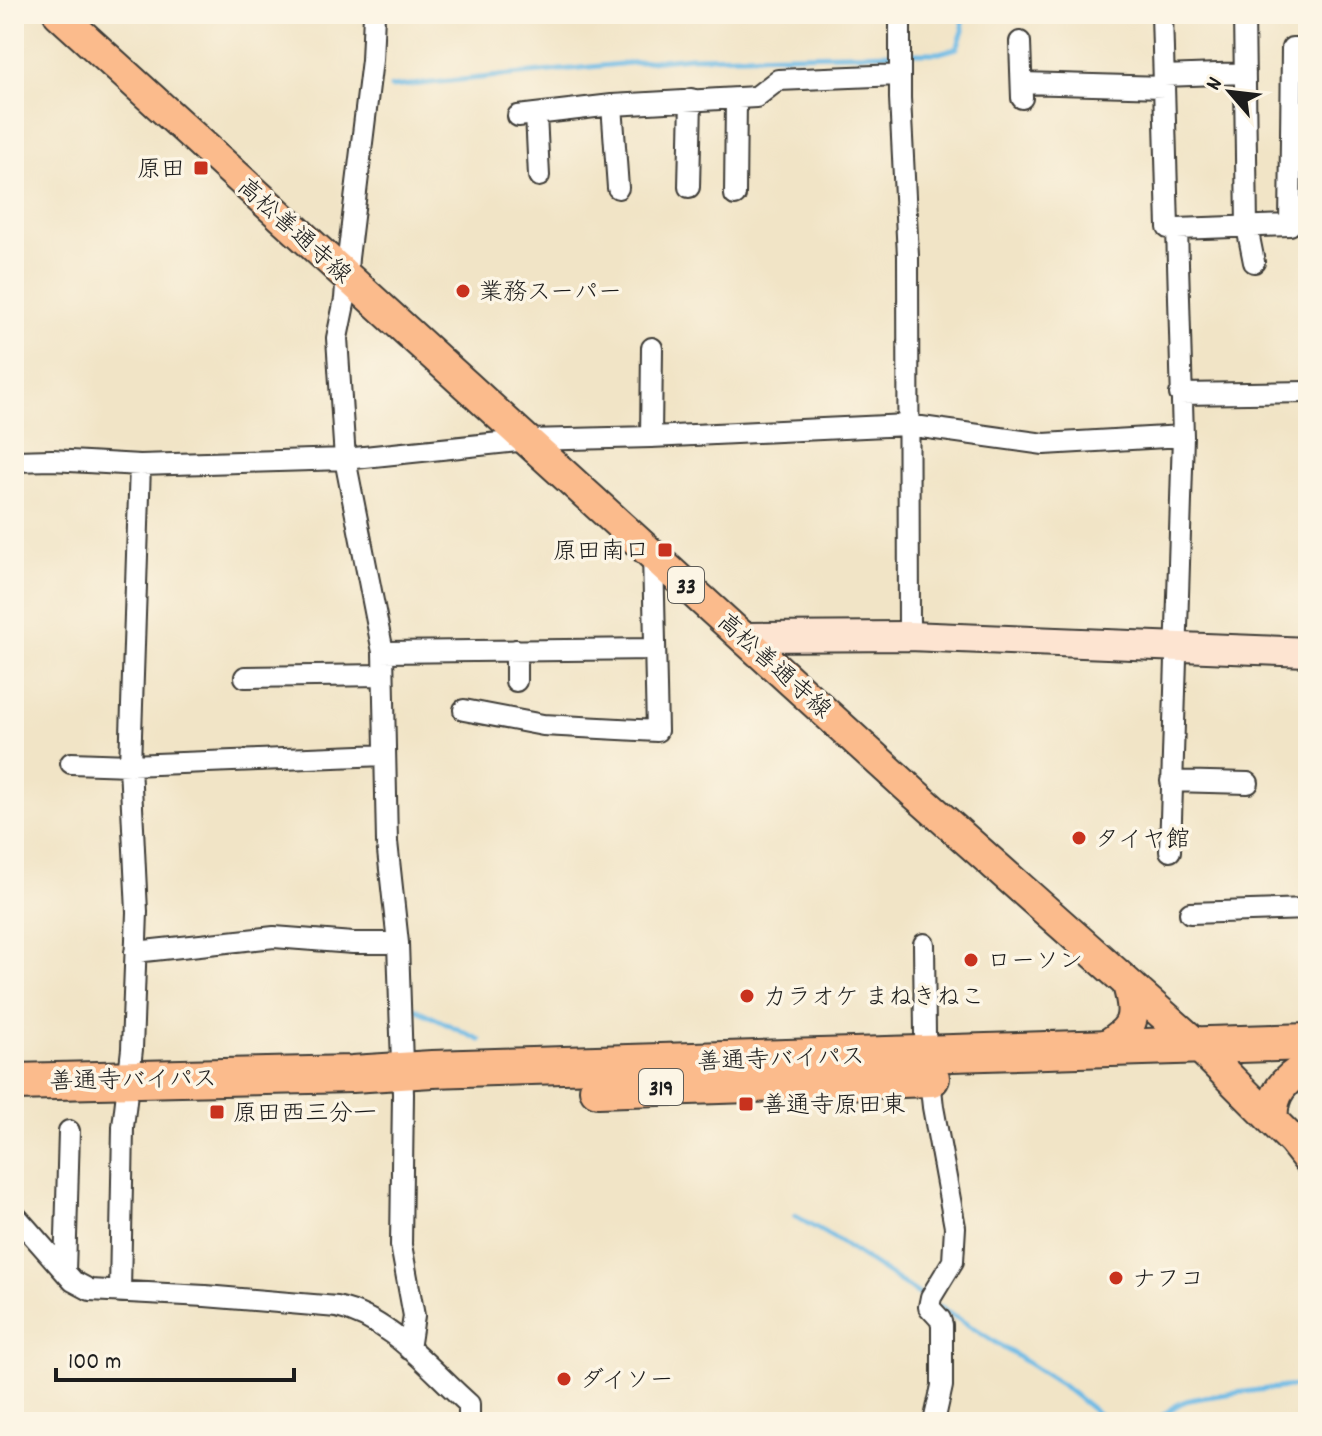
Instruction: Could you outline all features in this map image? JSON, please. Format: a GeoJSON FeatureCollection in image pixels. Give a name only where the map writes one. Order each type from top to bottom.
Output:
{"type":"FeatureCollection","features":[{"type":"Feature","properties":{"kind":"highway","name":"善通寺バイパス"},"geometry":{"type":"LineString","coordinates":[[930,1065],[1102,1048],[1208,1056]]}},
{"type":"Feature","properties":{"kind":"highway","name":"善通寺バイパス"},"geometry":{"type":"LineString","coordinates":[[14,1106],[128,1091],[1208,1056],[1308,1058]]}},
{"type":"Feature","properties":{"kind":"highway","name":"善通寺バイパス"},"geometry":{"type":"LineString","coordinates":[[14,1082],[128,1091]]}},
{"type":"Feature","properties":{"kind":"main road","name":"高松善通寺線"},"geometry":{"type":"LineString","coordinates":[[59,14],[1208,1056],[1308,1160]]}},
{"type":"Feature","properties":{"kind":"main road"},"geometry":{"type":"LineString","coordinates":[[1102,1048],[1122,1036],[1131,1023],[1134,1011],[1128,985]]}},
{"type":"Feature","properties":{"kind":"main road"},"geometry":{"type":"LineString","coordinates":[[1273,1121],[1273,1102],[1281,1085],[1308,1058]]}},
{"type":"Feature","properties":{"kind":"street"},"geometry":{"type":"LineString","coordinates":[[374,14],[372,60],[337,338],[345,459],[383,652],[387,842],[398,943],[402,1082],[401,1245],[414,1316],[409,1349]]}},
{"type":"Feature","properties":{"kind":"street"},"geometry":{"type":"LineString","coordinates":[[900,14],[899,75],[908,256],[909,636]]}},
{"type":"Feature","properties":{"kind":"street"},"geometry":{"type":"LineString","coordinates":[[1162,14],[1168,228],[1290,225],[1300,134],[1292,48],[1308,48]]}},
{"type":"Feature","properties":{"kind":"street"},"geometry":{"type":"LineString","coordinates":[[1244,14],[1247,227],[1254,262]]}},
{"type":"Feature","properties":{"kind":"street"},"geometry":{"type":"LineString","coordinates":[[1021,42],[1022,91],[1164,82],[1245,73]]}},
{"type":"Feature","properties":{"kind":"street"},"geometry":{"type":"LineString","coordinates":[[539,176],[527,115],[612,105],[756,97],[778,80],[899,75]]}},
{"type":"Feature","properties":{"kind":"street"},"geometry":{"type":"LineString","coordinates":[[689,187],[691,99]]}},
{"type":"Feature","properties":{"kind":"street"},"geometry":{"type":"LineString","coordinates":[[735,195],[736,99]]}},
{"type":"Feature","properties":{"kind":"street"},"geometry":{"type":"LineString","coordinates":[[612,105],[618,188]]}},
{"type":"Feature","properties":{"kind":"street"},"geometry":{"type":"LineString","coordinates":[[1170,851],[1183,436],[1177,229]]}},
{"type":"Feature","properties":{"kind":"street"},"geometry":{"type":"LineString","coordinates":[[651,437],[652,348]]}},
{"type":"Feature","properties":{"kind":"street"},"geometry":{"type":"LineString","coordinates":[[1180,394],[1308,392]]}},
{"type":"Feature","properties":{"kind":"street"},"geometry":{"type":"LineString","coordinates":[[14,461],[140,465],[345,459],[528,440],[907,425],[1044,444],[1183,436]]}},
{"type":"Feature","properties":{"kind":"street"},"geometry":{"type":"LineString","coordinates":[[120,1292],[123,1143],[132,1049],[137,912],[130,765],[140,465]]}},
{"type":"Feature","properties":{"kind":"street"},"geometry":{"type":"LineString","coordinates":[[464,710],[543,725],[657,731],[653,554]]}},
{"type":"Feature","properties":{"kind":"street"},"geometry":{"type":"LineString","coordinates":[[745,637],[909,636],[1308,652]]}},
{"type":"Feature","properties":{"kind":"street"},"geometry":{"type":"LineString","coordinates":[[383,652],[655,649]]}},
{"type":"Feature","properties":{"kind":"street"},"geometry":{"type":"LineString","coordinates":[[516,650],[516,681]]}},
{"type":"Feature","properties":{"kind":"street"},"geometry":{"type":"LineString","coordinates":[[245,677],[383,675]]}},
{"type":"Feature","properties":{"kind":"street"},"geometry":{"type":"LineString","coordinates":[[71,763],[130,765],[385,755]]}},
{"type":"Feature","properties":{"kind":"street"},"geometry":{"type":"LineString","coordinates":[[1171,781],[1248,783]]}},
{"type":"Feature","properties":{"kind":"street"},"geometry":{"type":"LineString","coordinates":[[1190,913],[1308,909]]}},
{"type":"Feature","properties":{"kind":"street"},"geometry":{"type":"LineString","coordinates":[[135,952],[274,937],[398,943]]}},
{"type":"Feature","properties":{"kind":"street"},"geometry":{"type":"LineString","coordinates":[[924,944],[925,1034],[933,1107],[955,1227],[953,1261],[930,1302],[942,1325],[942,1386],[934,1422]]}},
{"type":"Feature","properties":{"kind":"street"},"geometry":{"type":"LineString","coordinates":[[65,1272],[69,1131]]}},
{"type":"Feature","properties":{"kind":"street"},"geometry":{"type":"LineString","coordinates":[[14,1214],[73,1281],[90,1290],[337,1307],[357,1312],[374,1320],[469,1404],[469,1422]]}},
{"type":"Feature","properties":{"kind":"waterway"},"geometry":{"type":"LineString","coordinates":[[907,53],[939,53],[957,48],[963,31],[962,14]]}},
{"type":"Feature","properties":{"kind":"waterway"},"geometry":{"type":"LineString","coordinates":[[391,87],[690,57],[897,53]]}},
{"type":"Feature","properties":{"kind":"waterway"},"geometry":{"type":"LineString","coordinates":[[411,1007],[480,1040]]}},
{"type":"Feature","properties":{"kind":"waterway"},"geometry":{"type":"LineString","coordinates":[[795,1216],[925,1298]]}},
{"type":"Feature","properties":{"kind":"waterway"},"geometry":{"type":"LineString","coordinates":[[940,1307],[1062,1385],[1108,1422]]}},
{"type":"Feature","properties":{"kind":"waterway"},"geometry":{"type":"LineString","coordinates":[[1155,1422],[1186,1401],[1308,1386]]}},
{"type":"Feature","properties":{"kind":"place","name":"原田"},"geometry":{"type":"Point","coordinates":[201,168]}},
{"type":"Feature","properties":{"kind":"place","name":"業務スーパー"},"geometry":{"type":"Point","coordinates":[463,291]}},
{"type":"Feature","properties":{"kind":"place","name":"原田南口"},"geometry":{"type":"Point","coordinates":[665,550]}},
{"type":"Feature","properties":{"kind":"place","name":"タイヤ館"},"geometry":{"type":"Point","coordinates":[1079,838]}},
{"type":"Feature","properties":{"kind":"place","name":"ローソン"},"geometry":{"type":"Point","coordinates":[971,960]}},
{"type":"Feature","properties":{"kind":"place","name":"カラオケ まねきねこ"},"geometry":{"type":"Point","coordinates":[747,996]}},
{"type":"Feature","properties":{"kind":"place","name":"善通寺原田東"},"geometry":{"type":"Point","coordinates":[746,1104]}},
{"type":"Feature","properties":{"kind":"place","name":"原田西三分一"},"geometry":{"type":"Point","coordinates":[217,1112]}},
{"type":"Feature","properties":{"kind":"place","name":"ナフコ"},"geometry":{"type":"Point","coordinates":[1116,1278]}},
{"type":"Feature","properties":{"kind":"place","name":"ダイソー"},"geometry":{"type":"Point","coordinates":[564,1379]}}]}
